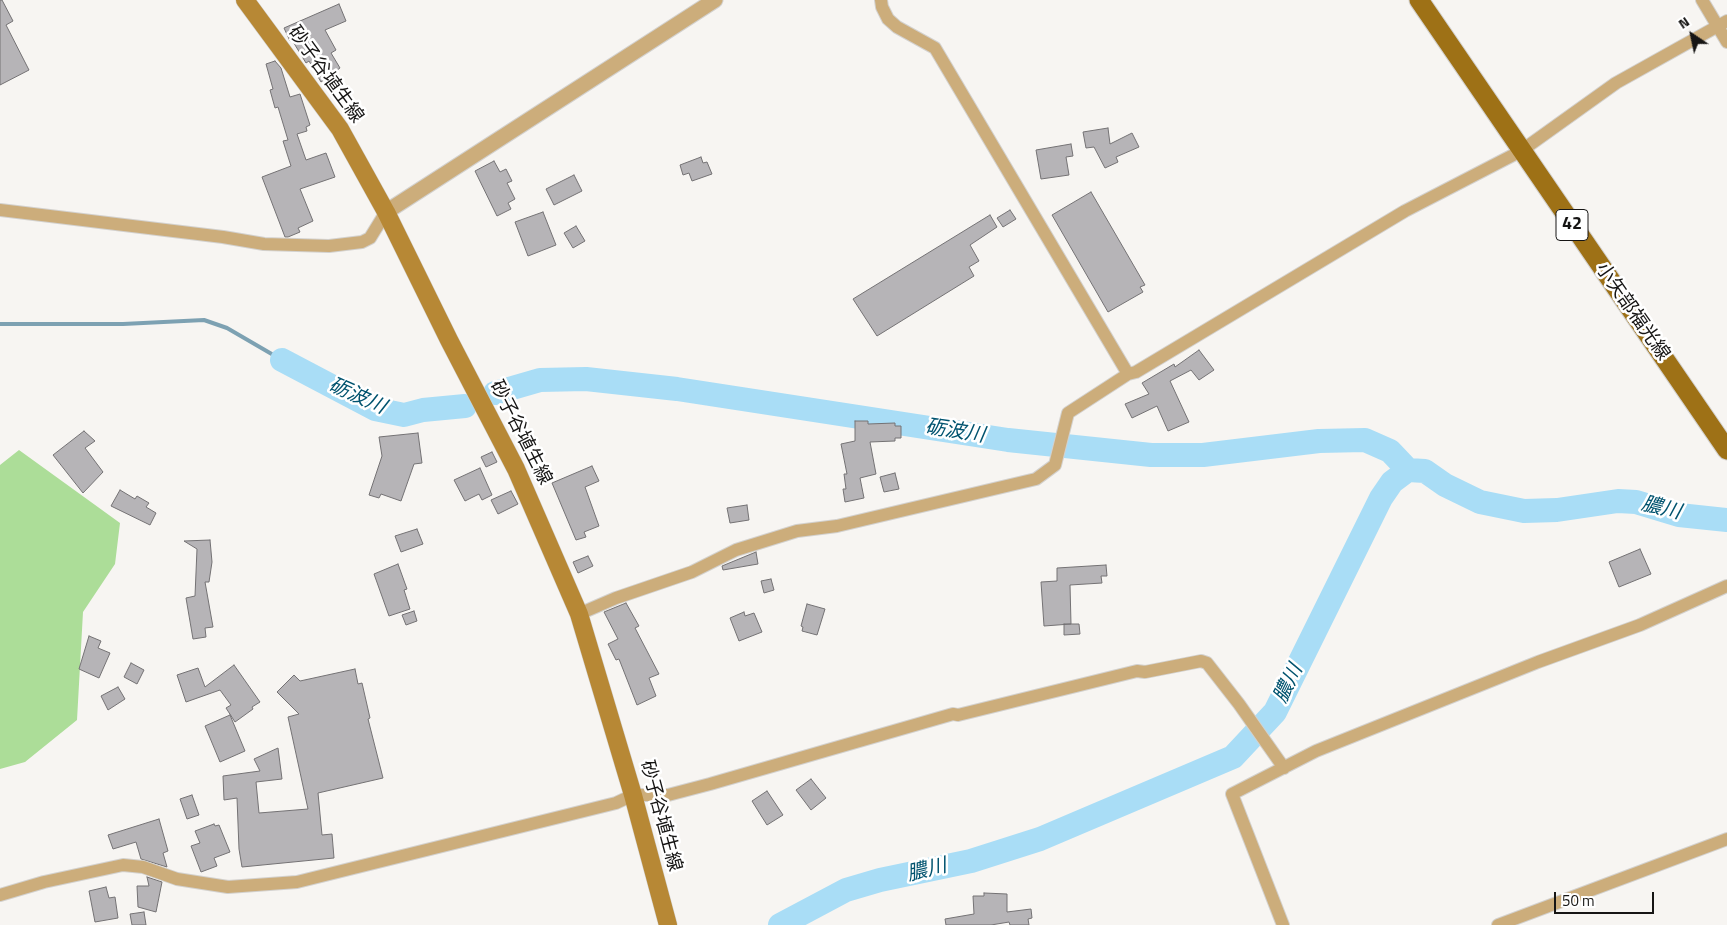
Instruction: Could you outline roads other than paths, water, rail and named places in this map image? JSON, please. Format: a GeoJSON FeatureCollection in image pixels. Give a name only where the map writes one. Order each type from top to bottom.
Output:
{"type":"FeatureCollection","features":[{"type":"Feature","properties":{"kind":"main road","name":"砂子谷埴生線"},"geometry":{"type":"LineString","coordinates":[[245,0],[340,128],[386,212],[449,340],[516,469],[579,614],[633,795],[668,925]]}},
{"type":"Feature","properties":{"kind":"main road","name":"小矢部福光線"},"geometry":{"type":"LineString","coordinates":[[1419,0],[1727,450]]}},
{"type":"Feature","properties":{"kind":"street"},"geometry":{"type":"LineString","coordinates":[[0,210],[214,236],[264,244],[329,246],[362,242],[370,238],[386,212],[715,0]]}},
{"type":"Feature","properties":{"kind":"street"},"geometry":{"type":"LineString","coordinates":[[881,0],[888,19],[896,27],[935,48],[1128,374]]}},
{"type":"Feature","properties":{"kind":"street"},"geometry":{"type":"LineString","coordinates":[[1702,0],[1723,24],[1727,42]]}},
{"type":"Feature","properties":{"kind":"street"},"geometry":{"type":"LineString","coordinates":[[579,614],[616,598],[692,572],[736,550],[797,531],[837,526],[1036,479],[1055,464],[1068,413],[1128,374],[1136,372],[1404,211],[1521,151],[1616,83],[1723,24]]}},
{"type":"Feature","properties":{"kind":"street"},"geometry":{"type":"LineString","coordinates":[[1283,925],[1232,794],[1282,766],[1316,751],[1538,662],[1640,625],[1727,586]]}},
{"type":"Feature","properties":{"kind":"street"},"geometry":{"type":"LineString","coordinates":[[0,895],[44,882],[123,865],[142,867],[177,879],[228,887],[297,882],[616,803],[633,795],[668,795],[953,714],[958,715],[1137,671],[1145,672],[1201,661],[1207,663],[1239,704],[1282,766]]}},
{"type":"Feature","properties":{"kind":"street"},"geometry":{"type":"LineString","coordinates":[[1498,925],[1727,839]]}},
{"type":"Feature","properties":{"kind":"waterway"},"geometry":{"type":"LineString","coordinates":[[0,324],[123,324],[204,320],[227,328],[282,360]]}},
{"type":"Feature","properties":{"kind":"waterway","name":"砺波川"},"geometry":{"type":"LineString","coordinates":[[282,360],[375,409],[404,415],[423,410],[465,406]]}},
{"type":"Feature","properties":{"kind":"waterway","name":"砺波川"},"geometry":{"type":"LineString","coordinates":[[495,393],[540,380],[586,379],[677,389],[1008,440],[1151,455],[1203,455],[1319,441],[1365,440],[1390,451],[1408,470]]}},
{"type":"Feature","properties":{"kind":"waterway","name":"膿川"},"geometry":{"type":"LineString","coordinates":[[780,925],[846,890],[880,880],[971,861],[1040,839],[1233,757],[1275,712],[1381,498],[1392,482],[1408,470],[1425,471],[1445,485],[1480,502],[1524,511],[1557,510],[1618,501],[1636,502],[1679,515],[1727,520]]}}]}
